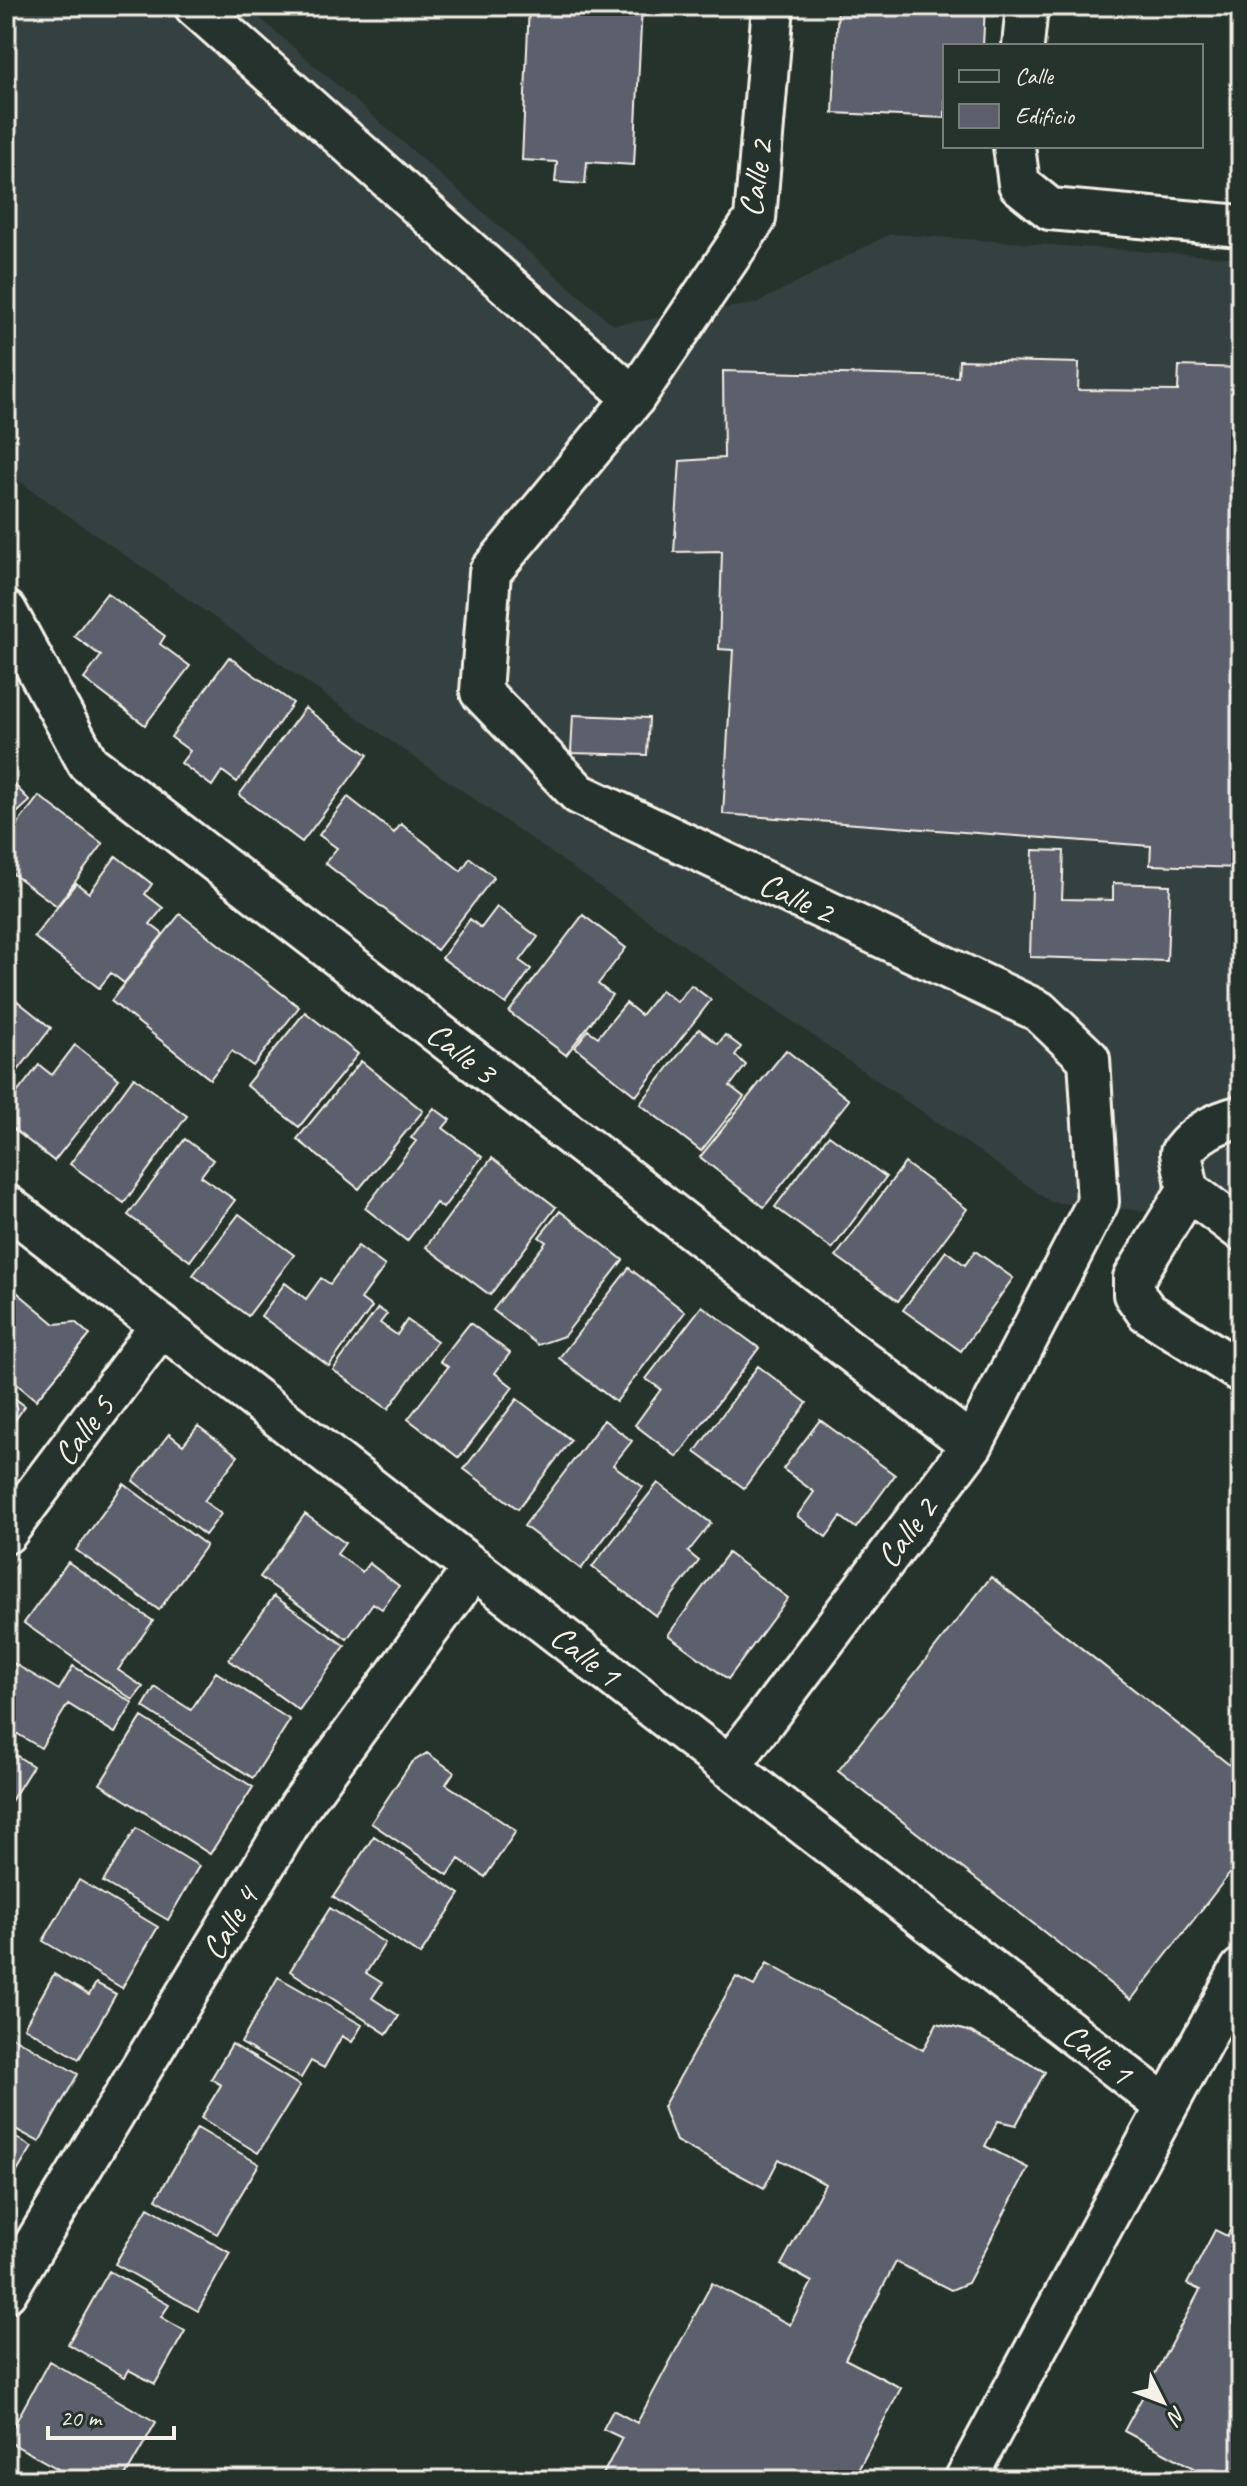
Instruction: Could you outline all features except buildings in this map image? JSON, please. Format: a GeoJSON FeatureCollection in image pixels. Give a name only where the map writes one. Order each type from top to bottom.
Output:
{"type":"FeatureCollection","features":[{"type":"Feature","properties":{"kind":"street"},"geometry":{"type":"LineString","coordinates":[[195,6],[634,398]]}},
{"type":"Feature","properties":{"kind":"street","name":"Calle 2"},"geometry":{"type":"LineString","coordinates":[[729,1767],[972,1445],[1098,1202],[1089,1059],[1039,1011],[579,794],[481,692],[490,572],[634,398],[755,219],[773,6]]}},
{"type":"Feature","properties":{"kind":"street"},"geometry":{"type":"LineString","coordinates":[[1023,44],[1027,6]]}},
{"type":"Feature","properties":{"kind":"street"},"geometry":{"type":"LineString","coordinates":[[1014,148],[1019,184],[1050,209],[1241,226]]}},
{"type":"Feature","properties":{"kind":"street","name":"Calle 3"},"geometry":{"type":"LineString","coordinates":[[6,611],[88,763],[972,1445]]}},
{"type":"Feature","properties":{"kind":"street"},"geometry":{"type":"LineString","coordinates":[[1241,1116],[1215,1123],[1191,1140],[1181,1153],[1188,1190],[1241,1230]]}},
{"type":"Feature","properties":{"kind":"street"},"geometry":{"type":"LineString","coordinates":[[1188,1190],[1134,1278],[1134,1294],[1147,1312],[1241,1372]]}},
{"type":"Feature","properties":{"kind":"street","name":"Calle 1"},"geometry":{"type":"LineString","coordinates":[[6,1205],[1166,2106]]}},
{"type":"Feature","properties":{"kind":"street","name":"Calle 5"},"geometry":{"type":"LineString","coordinates":[[6,1533],[160,1327]]}},
{"type":"Feature","properties":{"kind":"street","name":"Calle 4"},"geometry":{"type":"LineString","coordinates":[[6,2292],[300,1806],[474,1568]]}},
{"type":"Feature","properties":{"kind":"street"},"geometry":{"type":"LineString","coordinates":[[965,2480],[1241,1969]]}},
{"type":"Feature","properties":{"kind":"shaded area"},"geometry":{"type":"Polygon","coordinates":[[[25,6],[246,6],[613,325],[755,304],[890,234],[1241,258],[1241,1220],[1051,1202],[6,472],[6,27],[25,6]]]}}]}
